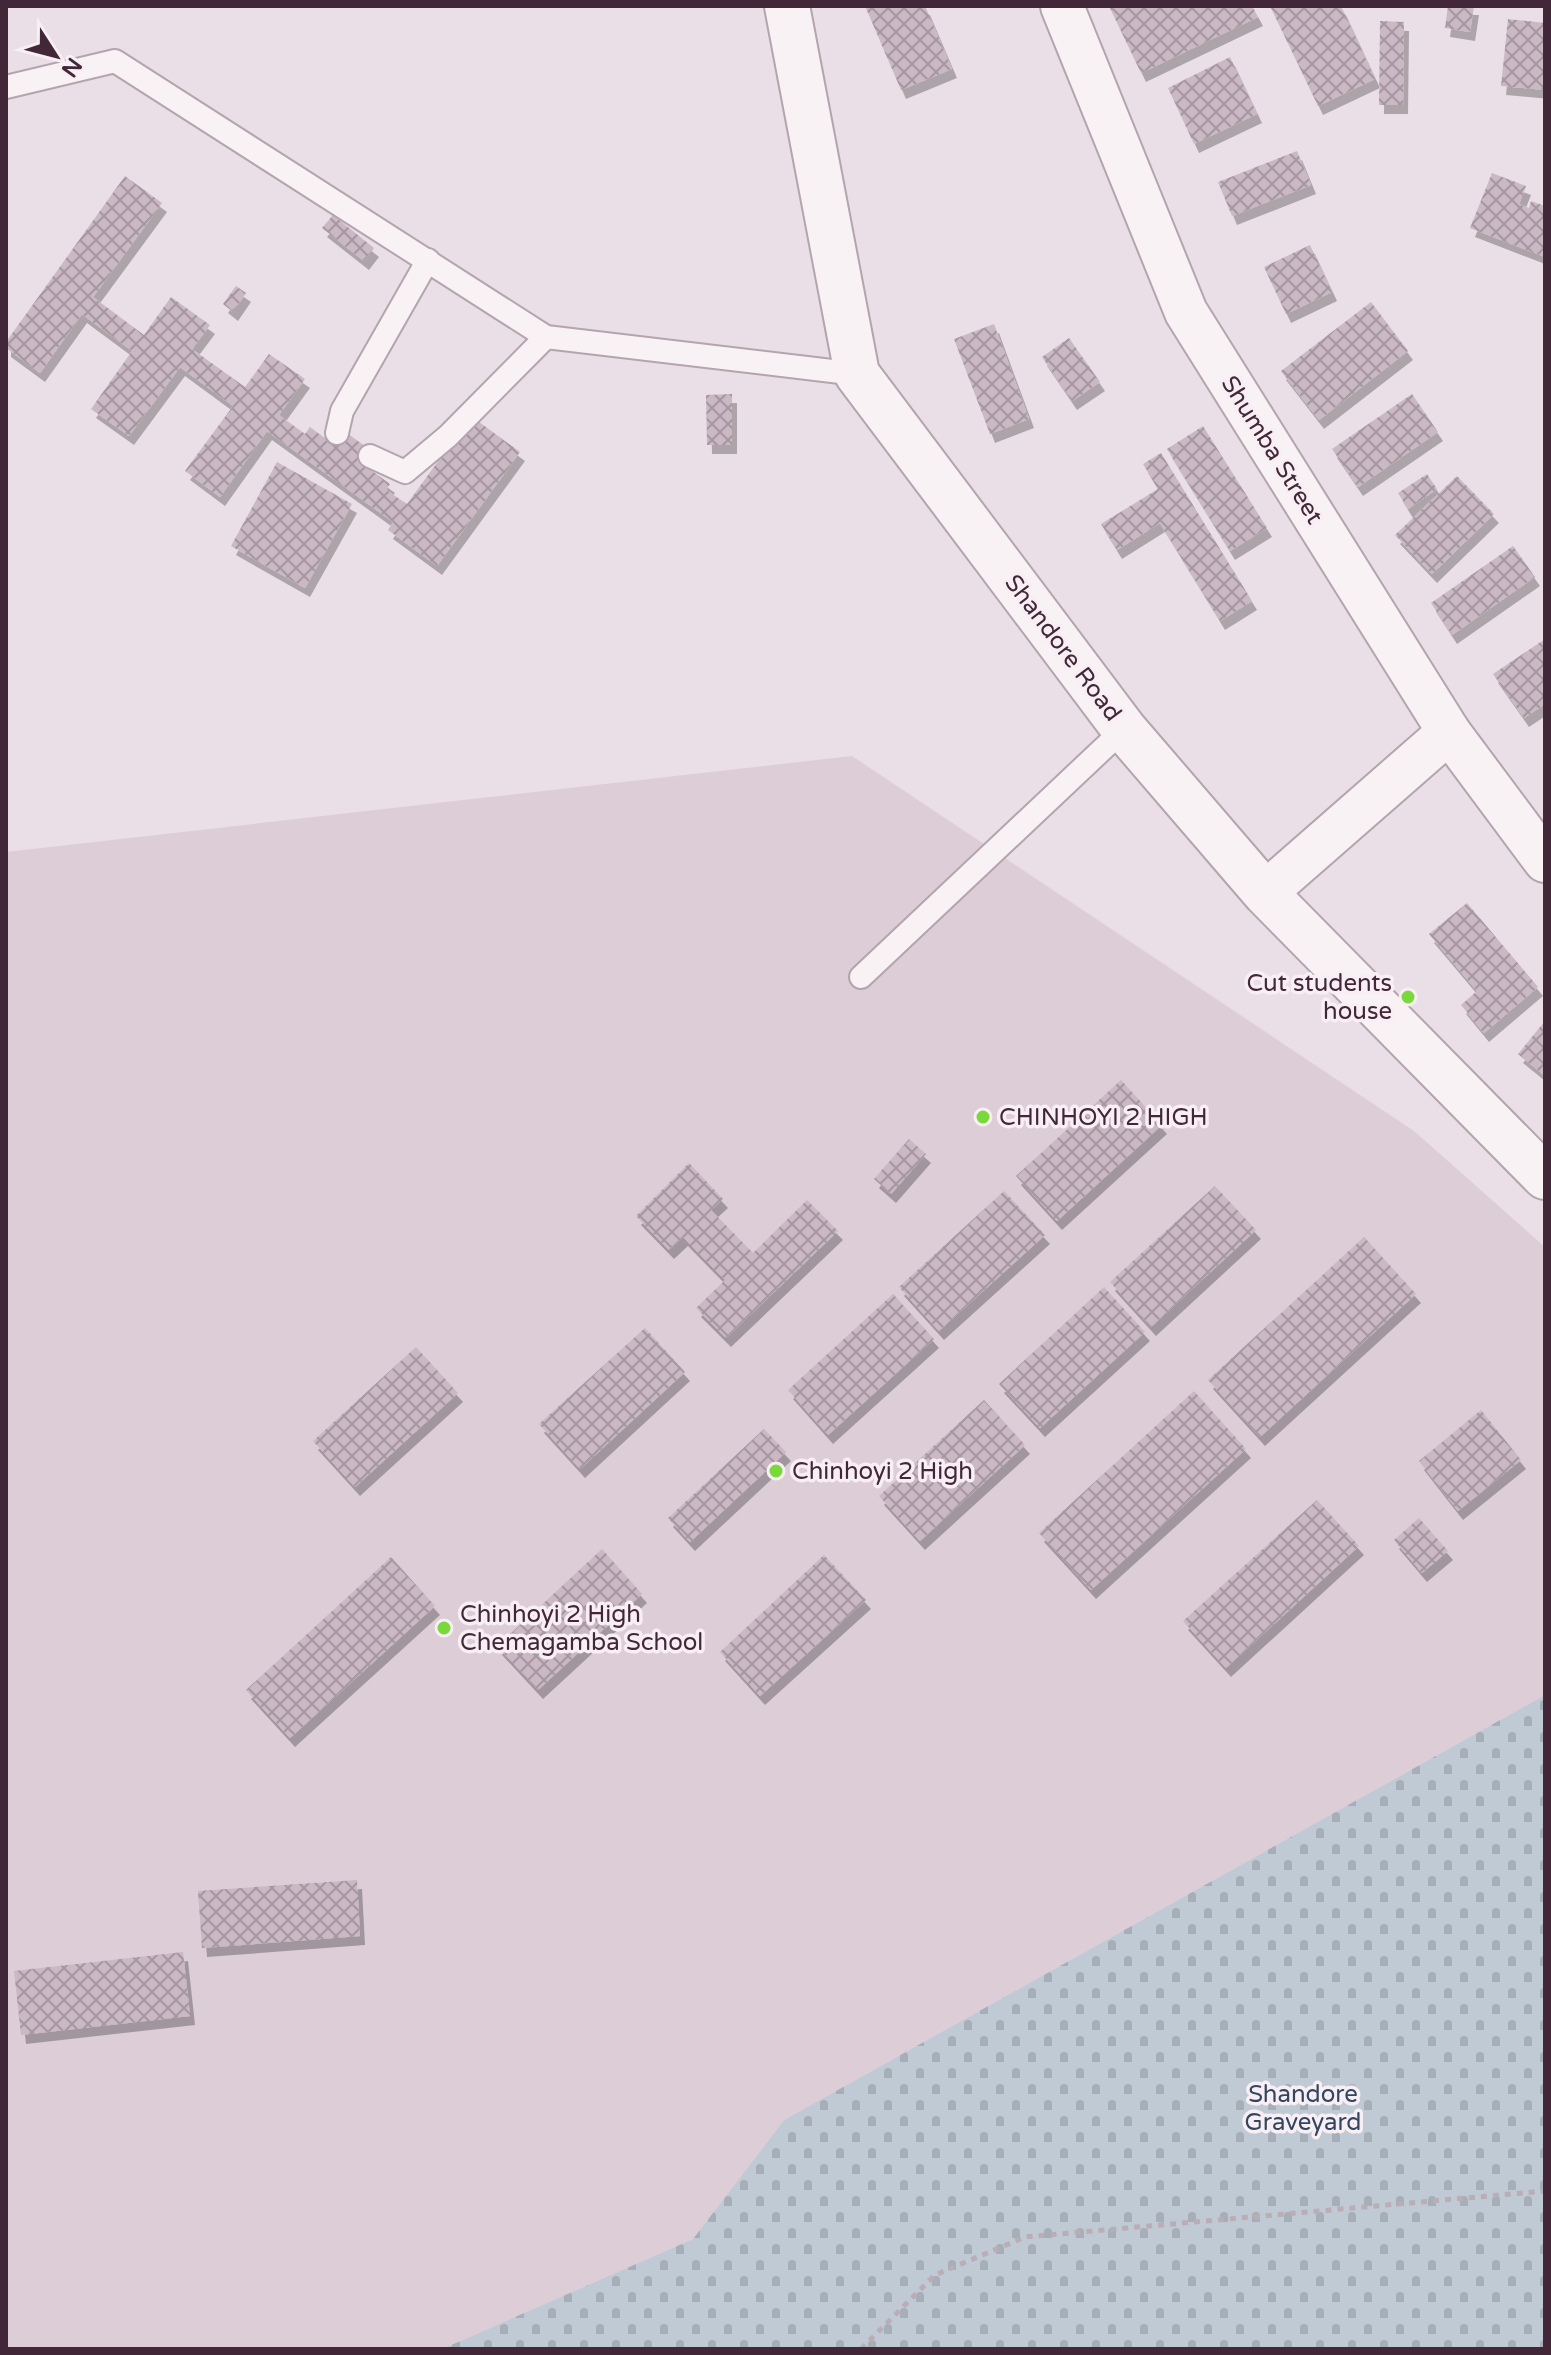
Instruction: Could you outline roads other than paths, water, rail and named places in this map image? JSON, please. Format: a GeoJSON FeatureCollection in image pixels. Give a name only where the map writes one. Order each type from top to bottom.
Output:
{"type":"FeatureCollection","features":[{"type":"Feature","properties":{"kind":"street","name":"Shandore Road"},"geometry":{"type":"LineString","coordinates":[[787,6],[857,374],[1124,729],[1265,893],[1545,1177]]}},
{"type":"Feature","properties":{"kind":"street","name":"Shumba Street"},"geometry":{"type":"LineString","coordinates":[[1062,6],[1186,312],[1449,732],[1545,861]]}},
{"type":"Feature","properties":{"kind":"street"},"geometry":{"type":"LineString","coordinates":[[1265,893],[1449,732]]}},
{"type":"Feature","properties":{"kind":"lane"},"geometry":{"type":"LineString","coordinates":[[6,87],[115,61],[546,337],[857,374]]}},
{"type":"Feature","properties":{"kind":"lane"},"geometry":{"type":"LineString","coordinates":[[337,433],[342,411],[428,260]]}},
{"type":"Feature","properties":{"kind":"lane"},"geometry":{"type":"LineString","coordinates":[[370,456],[405,472],[448,436],[546,337]]}},
{"type":"Feature","properties":{"kind":"lane"},"geometry":{"type":"LineString","coordinates":[[861,977],[1124,729]]}},
{"type":"Feature","properties":{"kind":"place","name":"Cut students house"},"geometry":{"type":"Point","coordinates":[1408,997]}},
{"type":"Feature","properties":{"kind":"place","name":"CHINHOYI 2 HIGH"},"geometry":{"type":"Point","coordinates":[983,1117]}},
{"type":"Feature","properties":{"kind":"place","name":"Chinhoyi 2 High"},"geometry":{"type":"Point","coordinates":[776,1471]}},
{"type":"Feature","properties":{"kind":"place","name":"Chinhoyi 2 High Chemagamba School"},"geometry":{"type":"Point","coordinates":[444,1628]}},
{"type":"Feature","properties":{"kind":"park label","name":"Shandore Graveyard"},"geometry":{"type":"Point","coordinates":[1303,2108]}}]}
